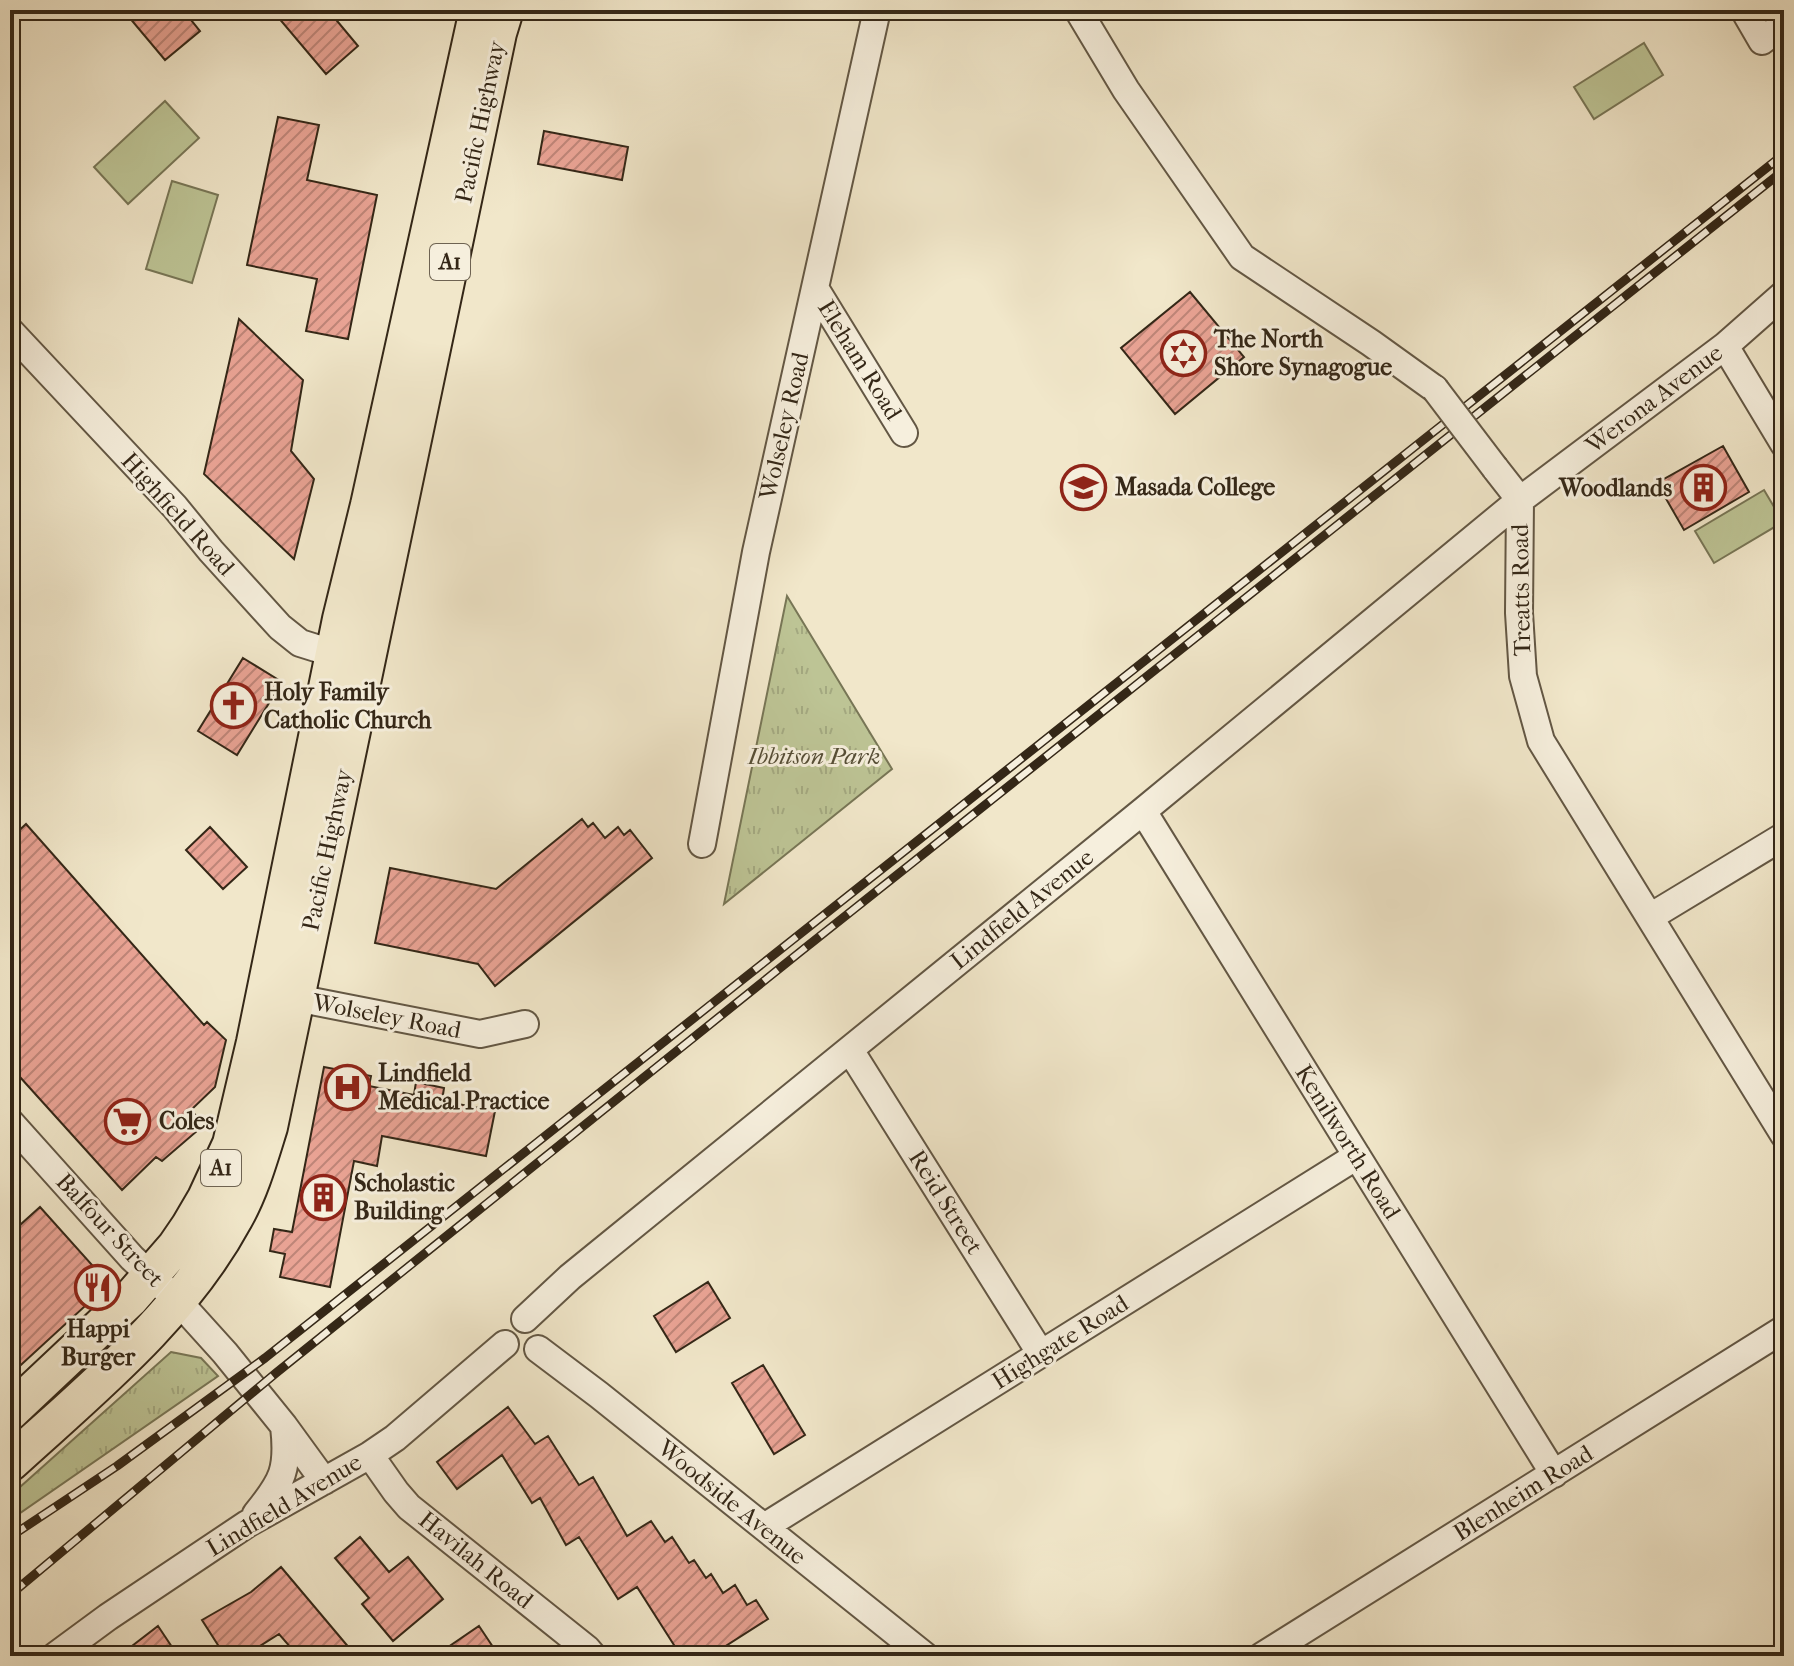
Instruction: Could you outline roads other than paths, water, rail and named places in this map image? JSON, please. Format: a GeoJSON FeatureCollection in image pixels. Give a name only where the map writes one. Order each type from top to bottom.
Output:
{"type":"FeatureCollection","features":[{"type":"Feature","properties":{"kind":"highway","name":"Pacific Highway"},"geometry":{"type":"LineString","coordinates":[[10,1463],[158,1325],[178,1301],[219,1246],[236,1216],[269,1127],[296,998],[350,659],[369,505],[478,10]]}},
{"type":"Feature","properties":{"kind":"highway","name":"Pacific Highway"},"geometry":{"type":"LineString","coordinates":[[10,1412],[130,1299],[150,1276],[189,1227],[217,1177],[231,1144],[269,976],[350,659],[505,10]]}},
{"type":"Feature","properties":{"kind":"street","name":"Wolseley Road"},"geometry":{"type":"LineString","coordinates":[[702,844],[756,552],[877,10]]}},
{"type":"Feature","properties":{"kind":"street","name":"Treatts Road"},"geometry":{"type":"LineString","coordinates":[[1078,10],[1126,90],[1242,257],[1435,389],[1520,500],[1519,613],[1523,676],[1541,741],[1784,1135]]}},
{"type":"Feature","properties":{"kind":"street"},"geometry":{"type":"LineString","coordinates":[[1744,10],[1762,41],[1784,24]]}},
{"type":"Feature","properties":{"kind":"street","name":"Eleham Road"},"geometry":{"type":"LineString","coordinates":[[815,288],[904,433]]}},
{"type":"Feature","properties":{"kind":"street","name":"Werona Avenue"},"geometry":{"type":"LineString","coordinates":[[1520,500],[1725,346],[1784,294]]}},
{"type":"Feature","properties":{"kind":"street","name":"Highfield Road"},"geometry":{"type":"LineString","coordinates":[[10,331],[175,507],[280,627],[300,643],[350,659]]}},
{"type":"Feature","properties":{"kind":"street"},"geometry":{"type":"LineString","coordinates":[[1725,346],[1784,444]]}},
{"type":"Feature","properties":{"kind":"street","name":"Lindfield Avenue"},"geometry":{"type":"LineString","coordinates":[[525,1319],[570,1277],[1520,500]]}},
{"type":"Feature","properties":{"kind":"street","name":"Kenilworth Road"},"geometry":{"type":"LineString","coordinates":[[1143,811],[1554,1474]]}},
{"type":"Feature","properties":{"kind":"street"},"geometry":{"type":"LineString","coordinates":[[1650,917],[1784,836]]}},
{"type":"Feature","properties":{"kind":"street","name":"Wolseley Road"},"geometry":{"type":"LineString","coordinates":[[296,998],[480,1034],[525,1024]]}},
{"type":"Feature","properties":{"kind":"street","name":"Reid Street"},"geometry":{"type":"LineString","coordinates":[[850,1050],[1041,1354]]}},
{"type":"Feature","properties":{"kind":"street","name":"Balfour Street"},"geometry":{"type":"LineString","coordinates":[[10,1122],[150,1276],[178,1301]]}},
{"type":"Feature","properties":{"kind":"street","name":"Highgate Road"},"geometry":{"type":"LineString","coordinates":[[764,1527],[1357,1156]]}},
{"type":"Feature","properties":{"kind":"street"},"geometry":{"type":"LineString","coordinates":[[178,1301],[225,1353],[324,1481]]}},
{"type":"Feature","properties":{"kind":"street"},"geometry":{"type":"LineString","coordinates":[[525,1319],[538,1328],[541,1339],[538,1349],[528,1356],[512,1353],[505,1344],[505,1331],[513,1322],[525,1319]]}},
{"type":"Feature","properties":{"kind":"street","name":"Blenheim Road"},"geometry":{"type":"LineString","coordinates":[[1262,1656],[1784,1329]]}},
{"type":"Feature","properties":{"kind":"street","name":"Lindfield Avenue"},"geometry":{"type":"LineString","coordinates":[[55,1656],[247,1524],[370,1455],[416,1421],[505,1344]]}},
{"type":"Feature","properties":{"kind":"street","name":"Woodside Avenue"},"geometry":{"type":"LineString","coordinates":[[538,1349],[925,1656]]}},
{"type":"Feature","properties":{"kind":"street"},"geometry":{"type":"LineString","coordinates":[[247,1524],[280,1482],[287,1456],[284,1426]]}},
{"type":"Feature","properties":{"kind":"street","name":"Havilah Road"},"geometry":{"type":"LineString","coordinates":[[370,1455],[409,1507],[593,1656]]}},
{"type":"Feature","properties":{"kind":"railway"},"geometry":{"type":"LineString","coordinates":[[10,1537],[117,1466],[265,1358],[1784,154]]}},
{"type":"Feature","properties":{"kind":"railway"},"geometry":{"type":"LineString","coordinates":[[10,1595],[276,1373],[800,952],[1784,170]]}},
{"type":"Feature","properties":{"kind":"place","name":"The North Shore Synagogue"},"geometry":{"type":"Point","coordinates":[1183,353]}},
{"type":"Feature","properties":{"kind":"place","name":"Masada College"},"geometry":{"type":"Point","coordinates":[1084,487]}},
{"type":"Feature","properties":{"kind":"place","name":"Woodlands"},"geometry":{"type":"Point","coordinates":[1703,488]}},
{"type":"Feature","properties":{"kind":"place","name":"Holy Family Catholic Church"},"geometry":{"type":"Point","coordinates":[233,706]}},
{"type":"Feature","properties":{"kind":"place","name":"Lindfield Medical Practice"},"geometry":{"type":"Point","coordinates":[347,1087]}},
{"type":"Feature","properties":{"kind":"place","name":"Coles"},"geometry":{"type":"Point","coordinates":[128,1121]}},
{"type":"Feature","properties":{"kind":"place","name":"Scholastic Building"},"geometry":{"type":"Point","coordinates":[323,1197]}},
{"type":"Feature","properties":{"kind":"place","name":"Happi Burger"},"geometry":{"type":"Point","coordinates":[98,1287]}},
{"type":"Feature","properties":{"kind":"park label","name":"Ibbitson Park"},"geometry":{"type":"Point","coordinates":[814,756]}}]}
